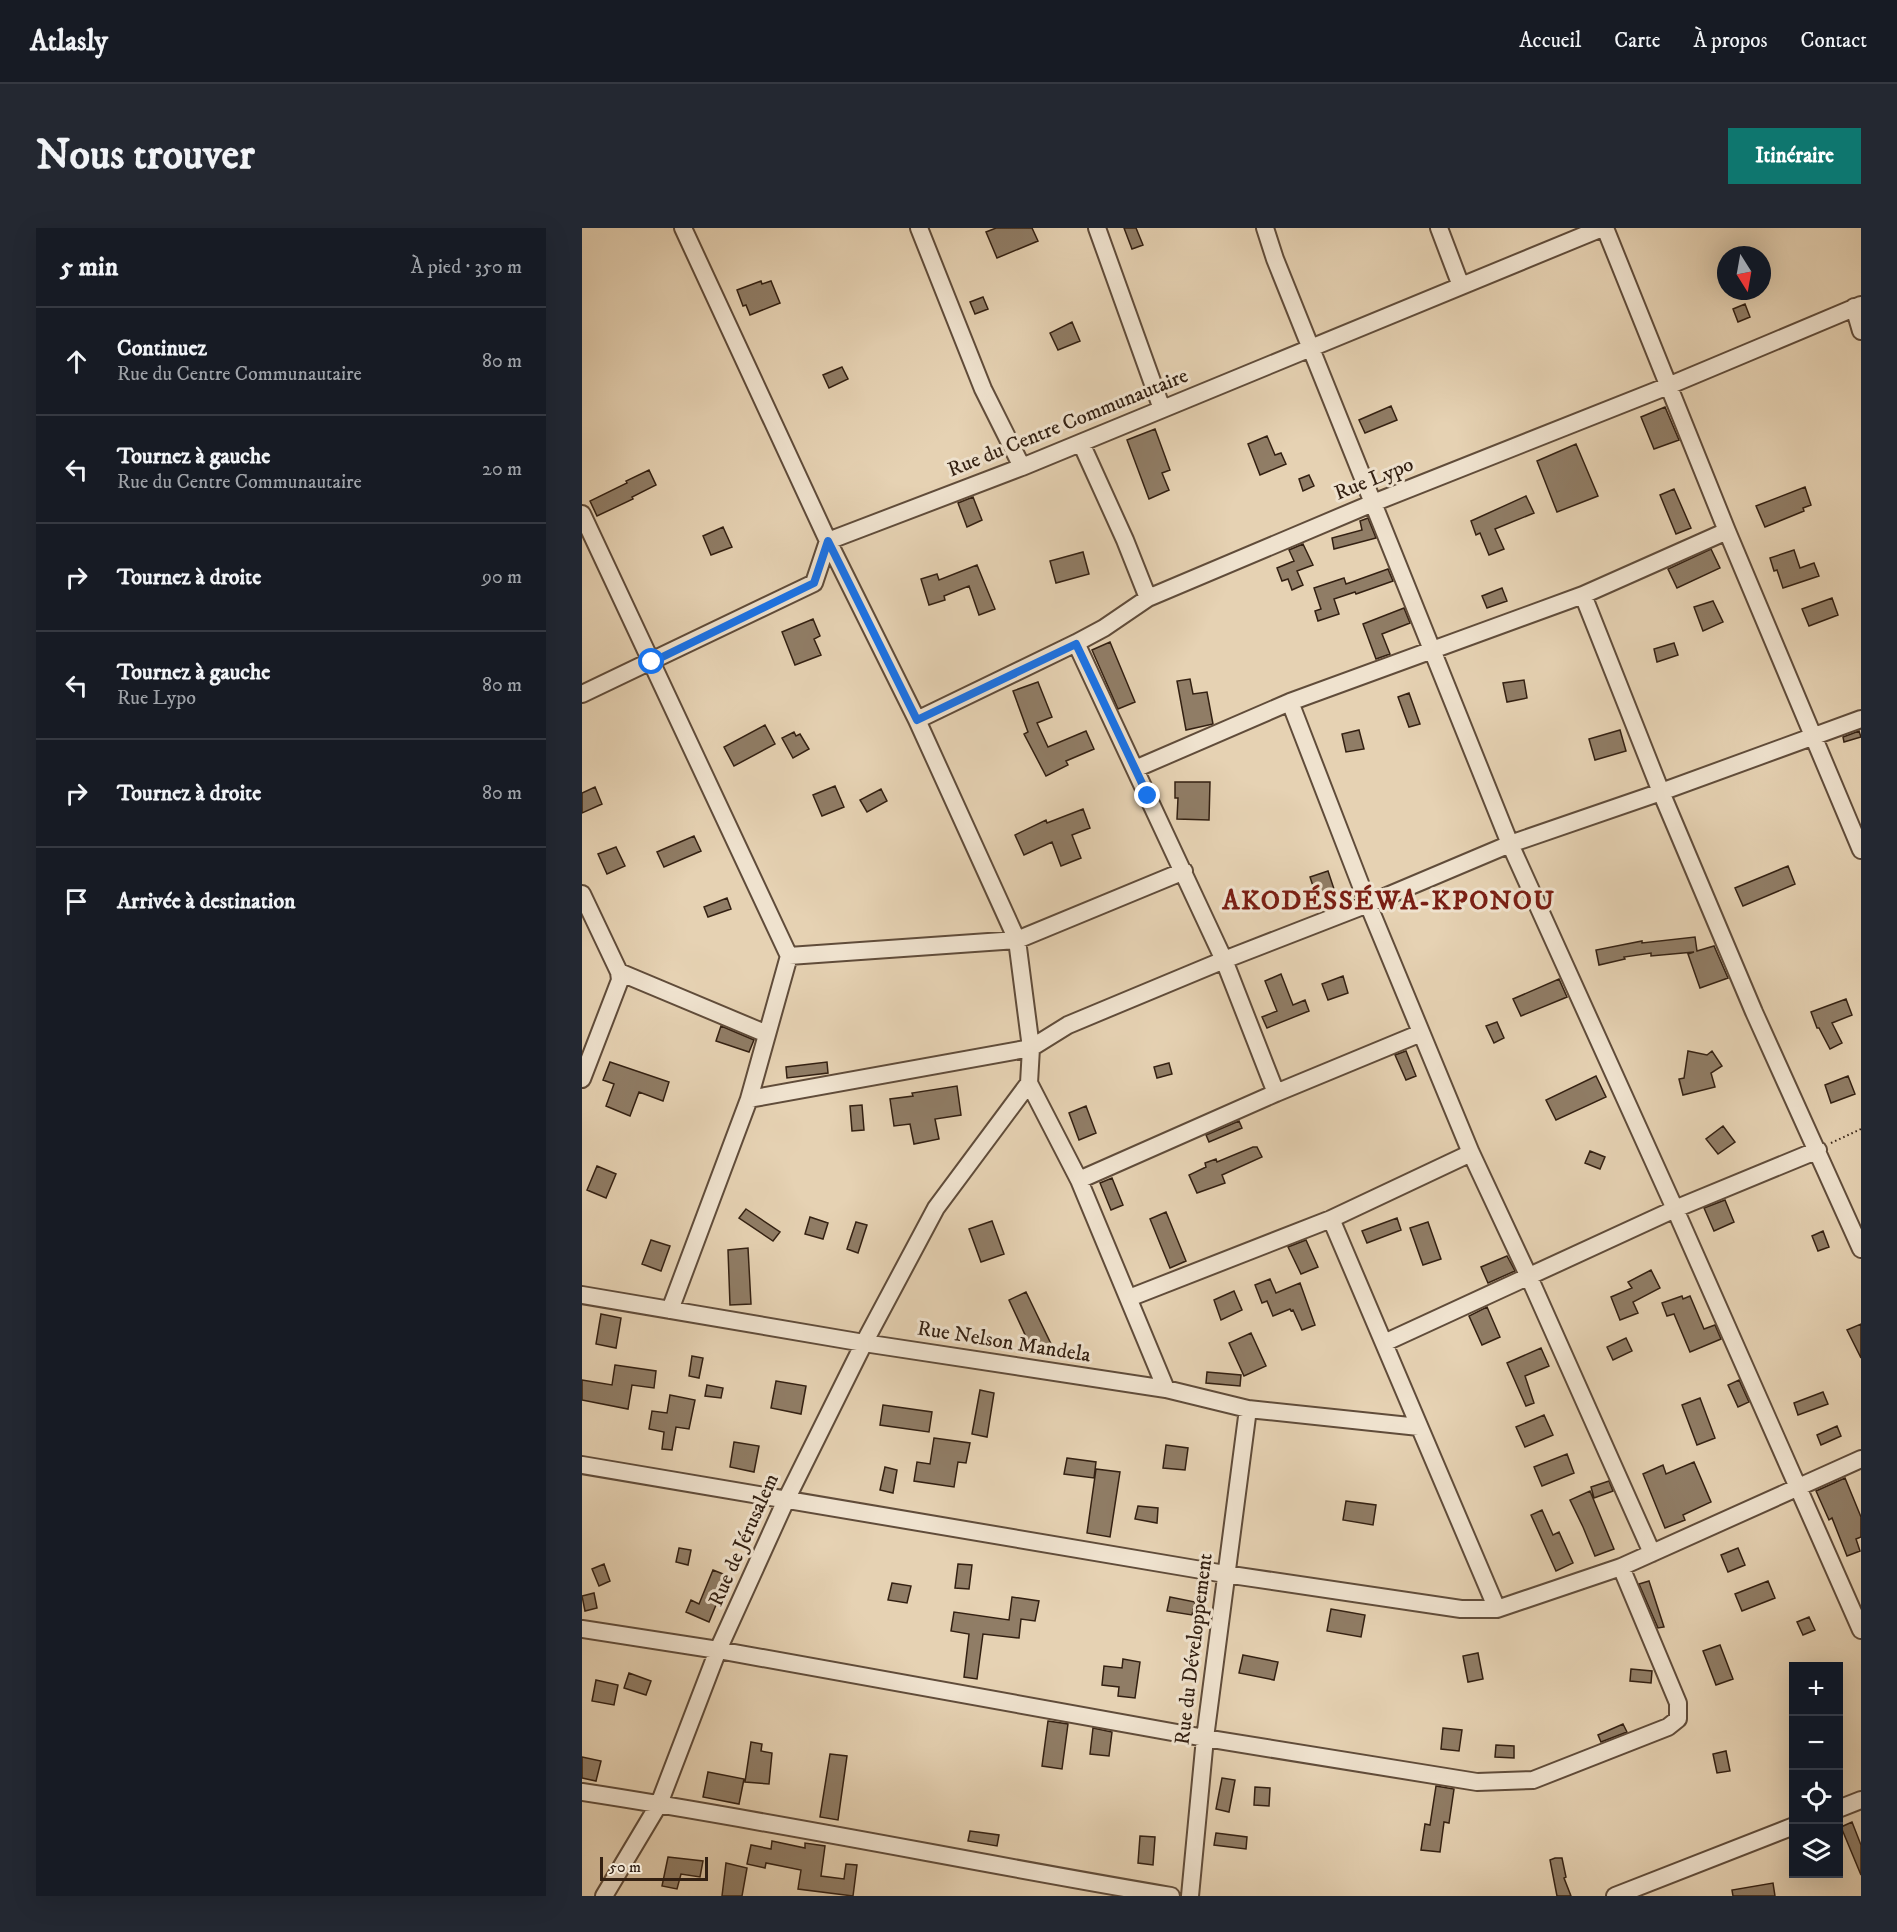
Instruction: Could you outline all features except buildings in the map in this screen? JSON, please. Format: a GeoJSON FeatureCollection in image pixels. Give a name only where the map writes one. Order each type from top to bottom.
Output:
{"type":"FeatureCollection","features":[{"type":"Feature","properties":{"kind":"street"},"geometry":{"type":"LineString","coordinates":[[683,228],[828,541],[917,720],[1017,940],[1031,1048],[1029,1083],[1079,1180],[1166,1389]]}},
{"type":"Feature","properties":{"kind":"street"},"geometry":{"type":"LineString","coordinates":[[919,228],[983,389],[1022,467]]}},
{"type":"Feature","properties":{"kind":"street"},"geometry":{"type":"LineString","coordinates":[[1097,228],[1162,409]]}},
{"type":"Feature","properties":{"kind":"street"},"geometry":{"type":"LineString","coordinates":[[1265,228],[1275,259],[1510,844],[1675,1209],[1861,1630]]}},
{"type":"Feature","properties":{"kind":"street"},"geometry":{"type":"LineString","coordinates":[[1439,228],[1461,286]]}},
{"type":"Feature","properties":{"kind":"street"},"geometry":{"type":"LineString","coordinates":[[1603,228],[1861,850]]}},
{"type":"Feature","properties":{"kind":"street","name":"Rue du Centre Communautaire"},"geometry":{"type":"LineString","coordinates":[[828,541],[1022,467],[1603,228]]}},
{"type":"Feature","properties":{"kind":"street"},"geometry":{"type":"LineString","coordinates":[[1858,306],[1861,331]]}},
{"type":"Feature","properties":{"kind":"street","name":"Rue Lypo"},"geometry":{"type":"LineString","coordinates":[[917,720],[1076,644],[1148,598],[1373,503],[1668,386],[1858,306]]}},
{"type":"Feature","properties":{"kind":"street"},"geometry":{"type":"LineString","coordinates":[[1081,443],[1125,540],[1148,598]]}},
{"type":"Feature","properties":{"kind":"street"},"geometry":{"type":"LineString","coordinates":[[582,514],[789,956],[749,1099],[670,1311]]}},
{"type":"Feature","properties":{"kind":"street"},"geometry":{"type":"LineString","coordinates":[[1135,769],[1290,702],[1583,595],[1727,531]]}},
{"type":"Feature","properties":{"kind":"street"},"geometry":{"type":"LineString","coordinates":[[582,694],[814,583],[828,541]]}},
{"type":"Feature","properties":{"kind":"street"},"geometry":{"type":"LineString","coordinates":[[1583,595],[1661,792],[1754,1012],[1861,1249]]}},
{"type":"Feature","properties":{"kind":"street"},"geometry":{"type":"LineString","coordinates":[[1076,644],[1224,960],[1276,1093]]}},
{"type":"Feature","properties":{"kind":"street"},"geometry":{"type":"LineString","coordinates":[[1290,702],[1368,904],[1471,1153],[1652,1553]]}},
{"type":"Feature","properties":{"kind":"street"},"geometry":{"type":"LineString","coordinates":[[749,1099],[1031,1048],[1068,1025],[1510,844],[1861,719]]}},
{"type":"Feature","properties":{"kind":"street"},"geometry":{"type":"LineString","coordinates":[[789,956],[1017,940],[1184,871]]}},
{"type":"Feature","properties":{"kind":"street"},"geometry":{"type":"LineString","coordinates":[[582,894],[619,972],[618,987],[587,1048],[582,1079]]}},
{"type":"Feature","properties":{"kind":"street"},"geometry":{"type":"LineString","coordinates":[[619,972],[767,1034]]}},
{"type":"Feature","properties":{"kind":"street"},"geometry":{"type":"LineString","coordinates":[[1079,1180],[1276,1093],[1421,1033]]}},
{"type":"Feature","properties":{"kind":"street","name":"Rue de Jérusalem"},"geometry":{"type":"LineString","coordinates":[[604,1896],[659,1804],[718,1650],[786,1500],[864,1343],[936,1208],[1029,1083]]}},
{"type":"Feature","properties":{"kind":"street"},"geometry":{"type":"LineString","coordinates":[[1384,1343],[1675,1209],[1818,1150]]}},
{"type":"Feature","properties":{"kind":"street"},"geometry":{"type":"LineString","coordinates":[[1129,1298],[1331,1219],[1471,1153]]}},
{"type":"Feature","properties":{"kind":"street"},"geometry":{"type":"LineString","coordinates":[[1331,1219],[1497,1609]]}},
{"type":"Feature","properties":{"kind":"street","name":"Rue Nelson Mandela"},"geometry":{"type":"LineString","coordinates":[[582,1295],[864,1343],[1166,1389],[1248,1409],[1419,1427]]}},
{"type":"Feature","properties":{"kind":"street","name":"Rue du Développement"},"geometry":{"type":"LineString","coordinates":[[1190,1896],[1205,1738],[1248,1409]]}},
{"type":"Feature","properties":{"kind":"street"},"geometry":{"type":"LineString","coordinates":[[582,1465],[1225,1574],[1461,1609],[1497,1609],[1622,1567],[1861,1459]]}},
{"type":"Feature","properties":{"kind":"street"},"geometry":{"type":"LineString","coordinates":[[582,1629],[718,1650],[1205,1738],[1477,1782],[1533,1780],[1668,1727],[1678,1719],[1678,1703],[1622,1567]]}},
{"type":"Feature","properties":{"kind":"street"},"geometry":{"type":"LineString","coordinates":[[582,1792],[1171,1896]]}},
{"type":"Feature","properties":{"kind":"street"},"geometry":{"type":"LineString","coordinates":[[1843,1807],[1861,1800]]}},
{"type":"Feature","properties":{"kind":"street"},"geometry":{"type":"LineString","coordinates":[[1615,1896],[1789,1828]]}},
{"type":"Feature","properties":{"kind":"path"},"geometry":{"type":"LineString","coordinates":[[1818,1150],[1861,1129]]}},
{"type":"Feature","properties":{"kind":"district","name":"AKODÉSSÉWA-KPONOU"},"geometry":{"type":"Point","coordinates":[1389,901]}},
{"type":"Feature","properties":{"kind":"route"},"geometry":{"type":"LineString","coordinates":[[652,662],[814,583],[828,541],[917,720],[1076,644],[1148,796]]}}]}
